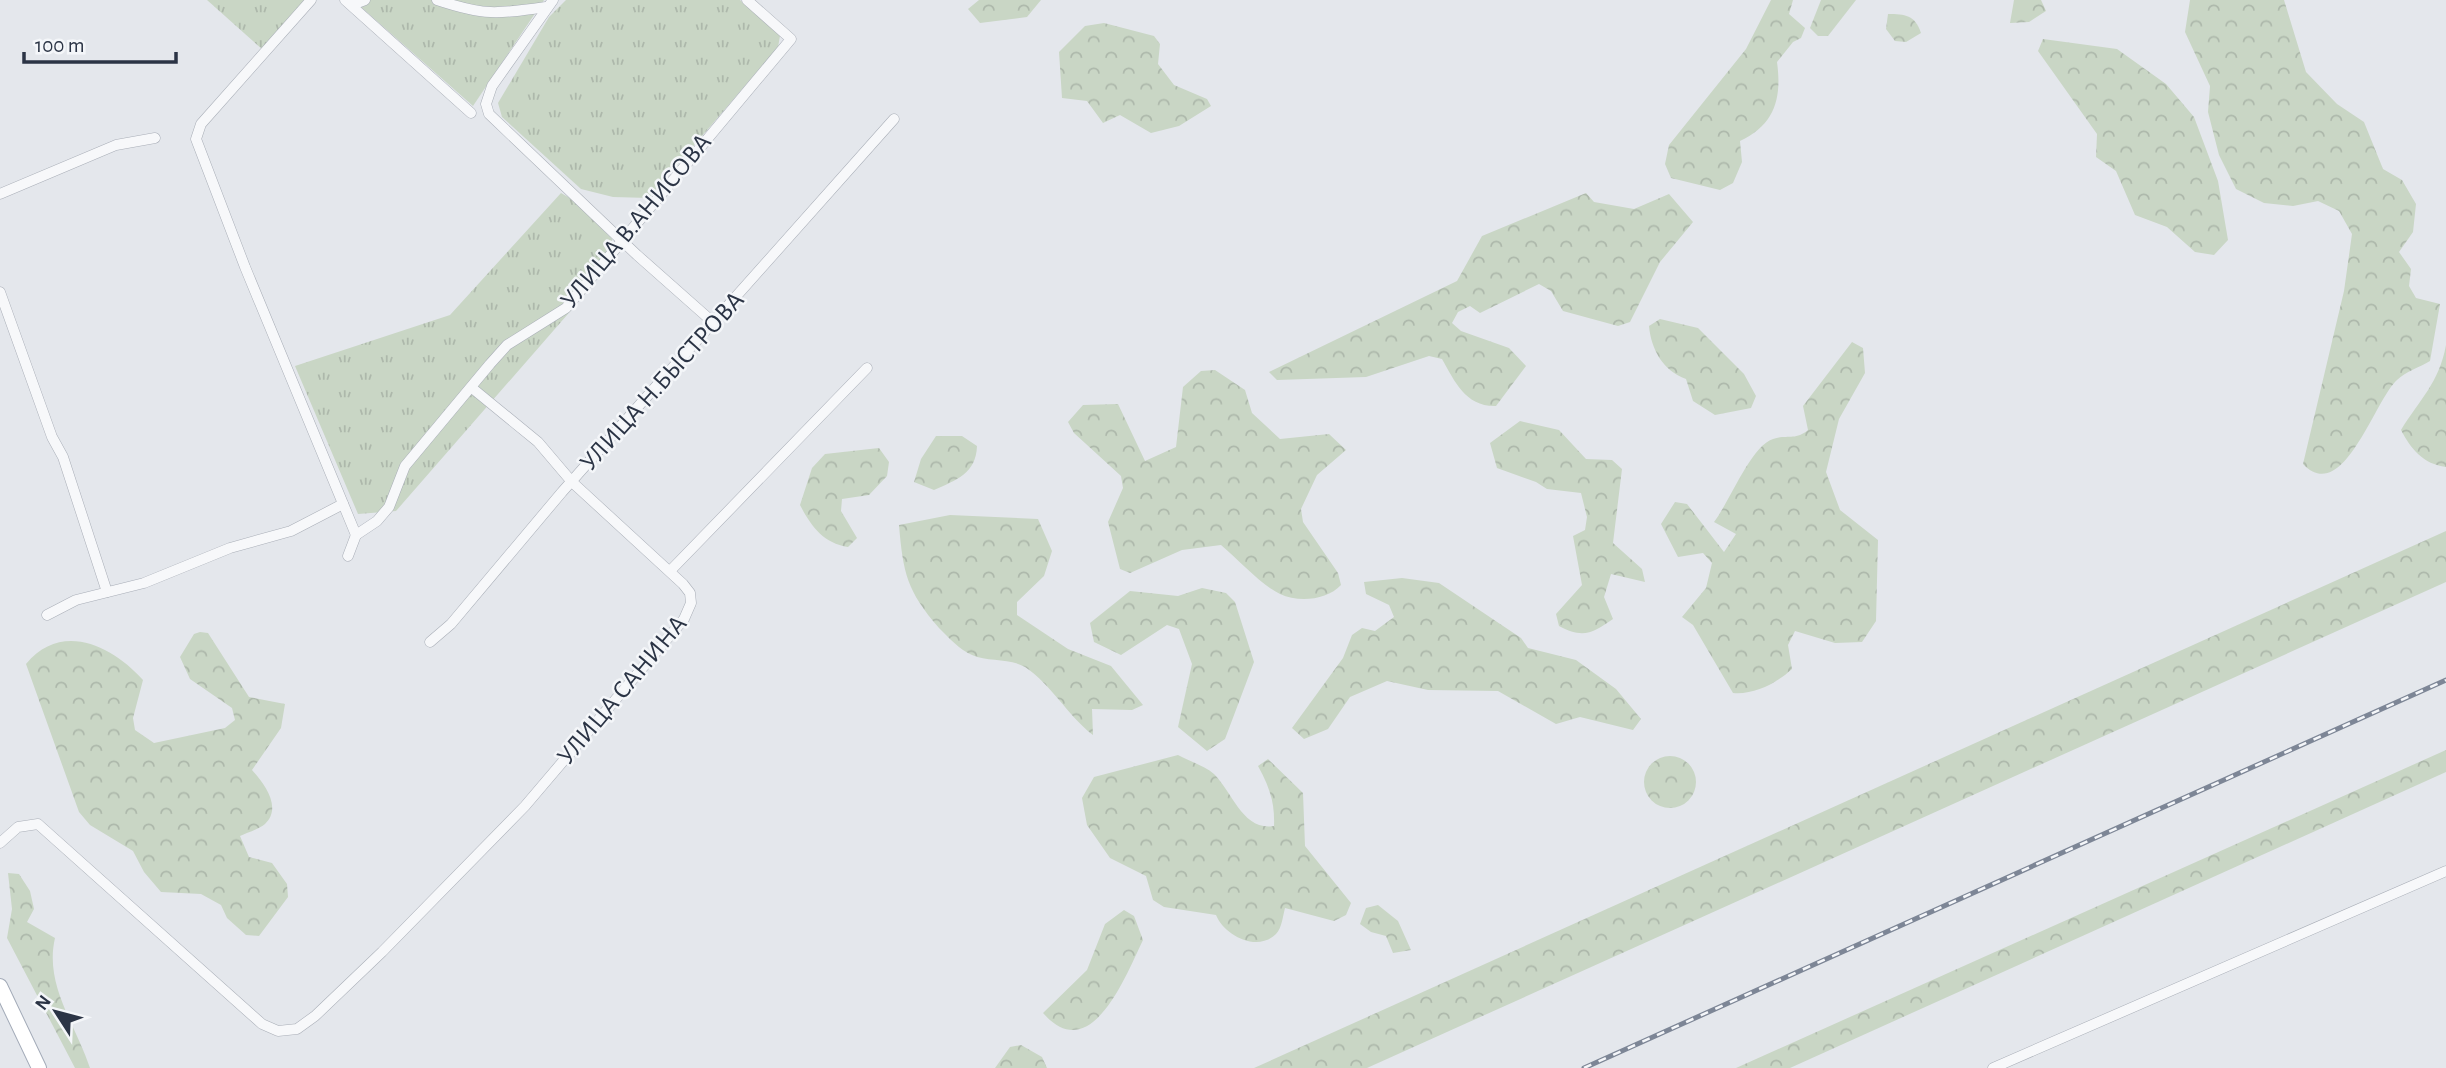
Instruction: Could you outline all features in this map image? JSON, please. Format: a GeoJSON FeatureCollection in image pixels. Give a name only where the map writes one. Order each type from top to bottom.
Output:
{"type":"FeatureCollection","features":[{"type":"Feature","properties":{"kind":"main road"},"geometry":{"type":"LineString","coordinates":[[0,986],[39,1068]]}},
{"type":"Feature","properties":{"kind":"main road"},"geometry":{"type":"LineString","coordinates":[[10,1009],[28,1068]]}},
{"type":"Feature","properties":{"kind":"street"},"geometry":{"type":"LineString","coordinates":[[311,0],[197,132],[198,148],[356,535],[348,556]]}},
{"type":"Feature","properties":{"kind":"street"},"geometry":{"type":"LineString","coordinates":[[348,3],[365,0]]}},
{"type":"Feature","properties":{"kind":"street"},"geometry":{"type":"LineString","coordinates":[[437,0],[475,13],[492,14],[550,4]]}},
{"type":"Feature","properties":{"kind":"street","name":"УЛИЦА В.АНИСОВА"},"geometry":{"type":"LineString","coordinates":[[356,535],[377,521],[389,507],[405,466],[508,345],[566,308],[791,40],[747,0]]}},
{"type":"Feature","properties":{"kind":"street"},"geometry":{"type":"LineString","coordinates":[[348,3],[471,113]]}},
{"type":"Feature","properties":{"kind":"street"},"geometry":{"type":"LineString","coordinates":[[550,4],[492,86],[486,104],[495,121],[715,324]]}},
{"type":"Feature","properties":{"kind":"street","name":"УЛИЦА Н.БЫСТРОВА"},"geometry":{"type":"LineString","coordinates":[[430,642],[451,624],[572,482],[715,324],[894,119]]}},
{"type":"Feature","properties":{"kind":"street"},"geometry":{"type":"LineString","coordinates":[[0,194],[116,145],[155,138]]}},
{"type":"Feature","properties":{"kind":"street"},"geometry":{"type":"LineString","coordinates":[[0,292],[52,437],[63,457],[107,592]]}},
{"type":"Feature","properties":{"kind":"street"},"geometry":{"type":"LineString","coordinates":[[472,388],[538,443],[572,482],[670,571],[867,368]]}},
{"type":"Feature","properties":{"kind":"street"},"geometry":{"type":"LineString","coordinates":[[47,615],[76,600],[144,583],[230,548],[291,531],[343,504]]}},
{"type":"Feature","properties":{"kind":"street","name":"УЛИЦА САНИНА"},"geometry":{"type":"LineString","coordinates":[[0,843],[18,827],[38,824],[262,1024],[278,1031],[297,1029],[315,1016],[383,952],[525,806],[684,619],[691,603],[690,593],[670,571]]}},
{"type":"Feature","properties":{"kind":"street"},"geometry":{"type":"LineString","coordinates":[[1993,1068],[2446,871]]}},
{"type":"Feature","properties":{"kind":"green space"},"geometry":{"type":"Polygon","coordinates":[[[207,0],[305,0],[263,50],[207,0]]]}},
{"type":"Feature","properties":{"kind":"green space"},"geometry":{"type":"Polygon","coordinates":[[[353,0],[544,0],[473,106],[353,0]]]}},
{"type":"Feature","properties":{"kind":"green space"},"geometry":{"type":"Polygon","coordinates":[[[566,0],[740,0],[780,36],[778,47],[649,198],[613,197],[581,189],[502,117],[498,103],[549,17],[566,0]]]}},
{"type":"Feature","properties":{"kind":"green space"},"geometry":{"type":"Polygon","coordinates":[[[979,0],[1041,0],[1027,17],[980,23],[968,9],[979,0]]]}},
{"type":"Feature","properties":{"kind":"green space"},"geometry":{"type":"Polygon","coordinates":[[[1771,0],[1793,0],[1789,14],[1805,28],[1801,38],[1793,42],[1777,62],[1778,87],[1774,109],[1761,127],[1740,141],[1742,162],[1733,183],[1720,190],[1671,178],[1665,164],[1669,145],[1746,49],[1771,0]]]}},
{"type":"Feature","properties":{"kind":"green space"},"geometry":{"type":"Polygon","coordinates":[[[1821,0],[1856,0],[1828,36],[1818,36],[1810,28],[1821,0]]]}},
{"type":"Feature","properties":{"kind":"green space"},"geometry":{"type":"Polygon","coordinates":[[[2014,0],[2041,0],[2046,11],[2029,22],[2010,23],[2014,0]]]}},
{"type":"Feature","properties":{"kind":"green space"},"geometry":{"type":"Polygon","coordinates":[[[2190,0],[2284,0],[2306,72],[2337,104],[2364,122],[2383,169],[2402,180],[2416,204],[2413,232],[2399,252],[2411,269],[2409,286],[2416,298],[2440,304],[2430,361],[2397,380],[2356,446],[2331,472],[2318,473],[2303,464],[2344,291],[2352,234],[2339,211],[2318,201],[2293,206],[2264,203],[2236,189],[2219,155],[2208,112],[2210,86],[2185,32],[2190,0]]]}},
{"type":"Feature","properties":{"kind":"green space"},"geometry":{"type":"Polygon","coordinates":[[[1888,14],[1909,17],[1916,22],[1921,33],[1906,42],[1895,41],[1886,29],[1888,14]]]}},
{"type":"Feature","properties":{"kind":"green space"},"geometry":{"type":"Polygon","coordinates":[[[1104,23],[1154,36],[1160,44],[1158,64],[1174,85],[1207,99],[1211,106],[1179,126],[1151,133],[1120,115],[1103,123],[1087,101],[1062,98],[1059,52],[1085,26],[1104,23]]]}},
{"type":"Feature","properties":{"kind":"green space"},"geometry":{"type":"Polygon","coordinates":[[[2043,39],[2117,49],[2166,84],[2194,117],[2218,181],[2228,240],[2214,255],[2195,252],[2167,227],[2135,215],[2116,171],[2096,157],[2097,134],[2038,51],[2043,39]]]}},
{"type":"Feature","properties":{"kind":"green space"},"geometry":{"type":"Polygon","coordinates":[[[561,193],[575,201],[612,239],[611,251],[585,282],[574,307],[396,511],[358,514],[295,366],[450,315],[561,193]]]}},
{"type":"Feature","properties":{"kind":"green space"},"geometry":{"type":"Polygon","coordinates":[[[1586,193],[1594,202],[1634,209],[1669,194],[1693,222],[1660,262],[1630,322],[1618,326],[1563,311],[1551,291],[1539,284],[1480,313],[1470,306],[1458,312],[1452,323],[1461,331],[1509,348],[1526,366],[1496,406],[1469,398],[1442,359],[1429,356],[1366,377],[1277,380],[1269,372],[1457,281],[1482,236],[1586,193]]]}},
{"type":"Feature","properties":{"kind":"green space"},"geometry":{"type":"Polygon","coordinates":[[[1660,319],[1698,328],[1744,374],[1756,396],[1751,408],[1715,415],[1693,401],[1686,379],[1665,365],[1652,343],[1649,326],[1660,319]]]}},
{"type":"Feature","properties":{"kind":"green space"},"geometry":{"type":"Polygon","coordinates":[[[1852,342],[1863,348],[1865,373],[1839,419],[1826,472],[1840,510],[1878,540],[1876,621],[1862,642],[1835,643],[1795,631],[1788,645],[1792,669],[1765,687],[1733,693],[1693,625],[1682,617],[1706,588],[1712,563],[1703,553],[1678,557],[1661,524],[1675,502],[1687,504],[1724,552],[1736,534],[1714,522],[1741,475],[1765,444],[1773,439],[1799,435],[1808,430],[1803,406],[1852,342]]]}},
{"type":"Feature","properties":{"kind":"green space"},"geometry":{"type":"Polygon","coordinates":[[[2446,345],[2446,467],[2424,459],[2401,430],[2434,380],[2446,345]]]}},
{"type":"Feature","properties":{"kind":"green space"},"geometry":{"type":"Polygon","coordinates":[[[1215,370],[1245,390],[1252,413],[1280,439],[1329,434],[1346,450],[1317,475],[1301,509],[1303,522],[1338,573],[1341,585],[1328,594],[1304,599],[1280,594],[1257,578],[1221,545],[1182,550],[1130,573],[1120,569],[1108,522],[1123,488],[1121,476],[1074,433],[1068,422],[1083,405],[1118,404],[1145,461],[1176,447],[1183,387],[1201,371],[1215,370]]]}},
{"type":"Feature","properties":{"kind":"green space"},"geometry":{"type":"Polygon","coordinates":[[[1520,421],[1559,430],[1586,459],[1612,460],[1622,469],[1613,543],[1642,569],[1645,582],[1611,574],[1604,597],[1613,619],[1588,633],[1559,626],[1556,614],[1582,585],[1573,536],[1585,530],[1587,517],[1581,493],[1547,489],[1536,482],[1497,468],[1490,443],[1520,421]]]}},
{"type":"Feature","properties":{"kind":"green space"},"geometry":{"type":"Polygon","coordinates":[[[936,436],[962,436],[977,446],[976,456],[969,470],[934,490],[914,482],[921,459],[936,436]]]}},
{"type":"Feature","properties":{"kind":"green space"},"geometry":{"type":"Polygon","coordinates":[[[879,448],[889,462],[887,476],[869,495],[842,499],[841,511],[857,538],[848,547],[832,542],[813,526],[800,505],[812,468],[825,454],[879,448]]]}},
{"type":"Feature","properties":{"kind":"green space"},"geometry":{"type":"Polygon","coordinates":[[[950,515],[1038,519],[1052,551],[1044,576],[1017,602],[1017,615],[1068,649],[1111,666],[1143,705],[1132,710],[1092,709],[1093,735],[1035,674],[1025,667],[1013,662],[972,655],[946,635],[928,615],[908,581],[899,525],[950,515]]]}},
{"type":"Feature","properties":{"kind":"green space"},"geometry":{"type":"Polygon","coordinates":[[[2446,531],[2446,582],[1367,1068],[1254,1068],[2446,531]]]}},
{"type":"Feature","properties":{"kind":"green space"},"geometry":{"type":"Polygon","coordinates":[[[1402,578],[1439,583],[1521,638],[1528,648],[1576,660],[1616,689],[1641,719],[1633,730],[1580,717],[1556,724],[1498,691],[1428,690],[1387,681],[1350,697],[1328,729],[1304,739],[1292,728],[1343,658],[1352,635],[1362,628],[1375,631],[1394,617],[1389,605],[1366,594],[1364,582],[1402,578]]]}},
{"type":"Feature","properties":{"kind":"green space"},"geometry":{"type":"Polygon","coordinates":[[[1202,588],[1226,593],[1235,602],[1254,662],[1225,739],[1207,751],[1178,727],[1192,664],[1179,629],[1167,625],[1121,655],[1094,642],[1090,623],[1130,591],[1178,596],[1202,588]]]}},
{"type":"Feature","properties":{"kind":"green space"},"geometry":{"type":"Polygon","coordinates":[[[208,633],[249,697],[285,704],[281,728],[252,770],[269,795],[272,803],[270,817],[262,826],[240,836],[249,857],[272,863],[287,884],[288,897],[259,936],[246,935],[227,918],[221,905],[201,894],[161,892],[144,872],[133,851],[90,825],[79,812],[26,664],[40,651],[55,643],[70,641],[102,648],[117,657],[143,680],[133,718],[135,730],[154,743],[225,728],[235,720],[232,708],[190,679],[180,657],[194,634],[208,633]]]}},
{"type":"Feature","properties":{"kind":"green space"},"geometry":{"type":"Polygon","coordinates":[[[2446,750],[2446,772],[1790,1068],[1736,1068],[2446,750]]]}},
{"type":"Feature","properties":{"kind":"green space"},"geometry":{"type":"Polygon","coordinates":[[[1178,755],[1214,774],[1246,817],[1254,823],[1274,826],[1270,795],[1258,766],[1268,759],[1303,793],[1305,846],[1351,903],[1346,915],[1334,921],[1285,908],[1276,934],[1260,942],[1251,942],[1233,935],[1216,915],[1164,907],[1153,900],[1146,876],[1110,858],[1087,825],[1082,798],[1094,777],[1178,755]]]}},
{"type":"Feature","properties":{"kind":"green space"},"geometry":{"type":"Polygon","coordinates":[[[1670,756],[1689,763],[1696,782],[1689,801],[1670,808],[1651,801],[1644,782],[1651,763],[1670,756]]]}},
{"type":"Feature","properties":{"kind":"green space"},"geometry":{"type":"Polygon","coordinates":[[[8,873],[19,874],[30,891],[34,909],[27,922],[55,938],[54,972],[58,988],[90,1068],[75,1068],[7,938],[12,909],[8,873]]]}},
{"type":"Feature","properties":{"kind":"green space"},"geometry":{"type":"Polygon","coordinates":[[[1378,905],[1398,921],[1411,950],[1393,953],[1386,936],[1371,932],[1360,924],[1366,908],[1378,905]]]}},
{"type":"Feature","properties":{"kind":"green space"},"geometry":{"type":"Polygon","coordinates":[[[1124,910],[1134,916],[1143,940],[1117,993],[1091,1023],[1076,1030],[1060,1027],[1043,1013],[1087,970],[1105,924],[1124,910]]]}},
{"type":"Feature","properties":{"kind":"green space"},"geometry":{"type":"Polygon","coordinates":[[[1021,1045],[1042,1057],[1047,1068],[995,1068],[1010,1047],[1021,1045]]]}},
{"type":"Feature","properties":{"kind":"railway"},"geometry":{"type":"LineString","coordinates":[[1584,1068],[2446,680]]}}]}
